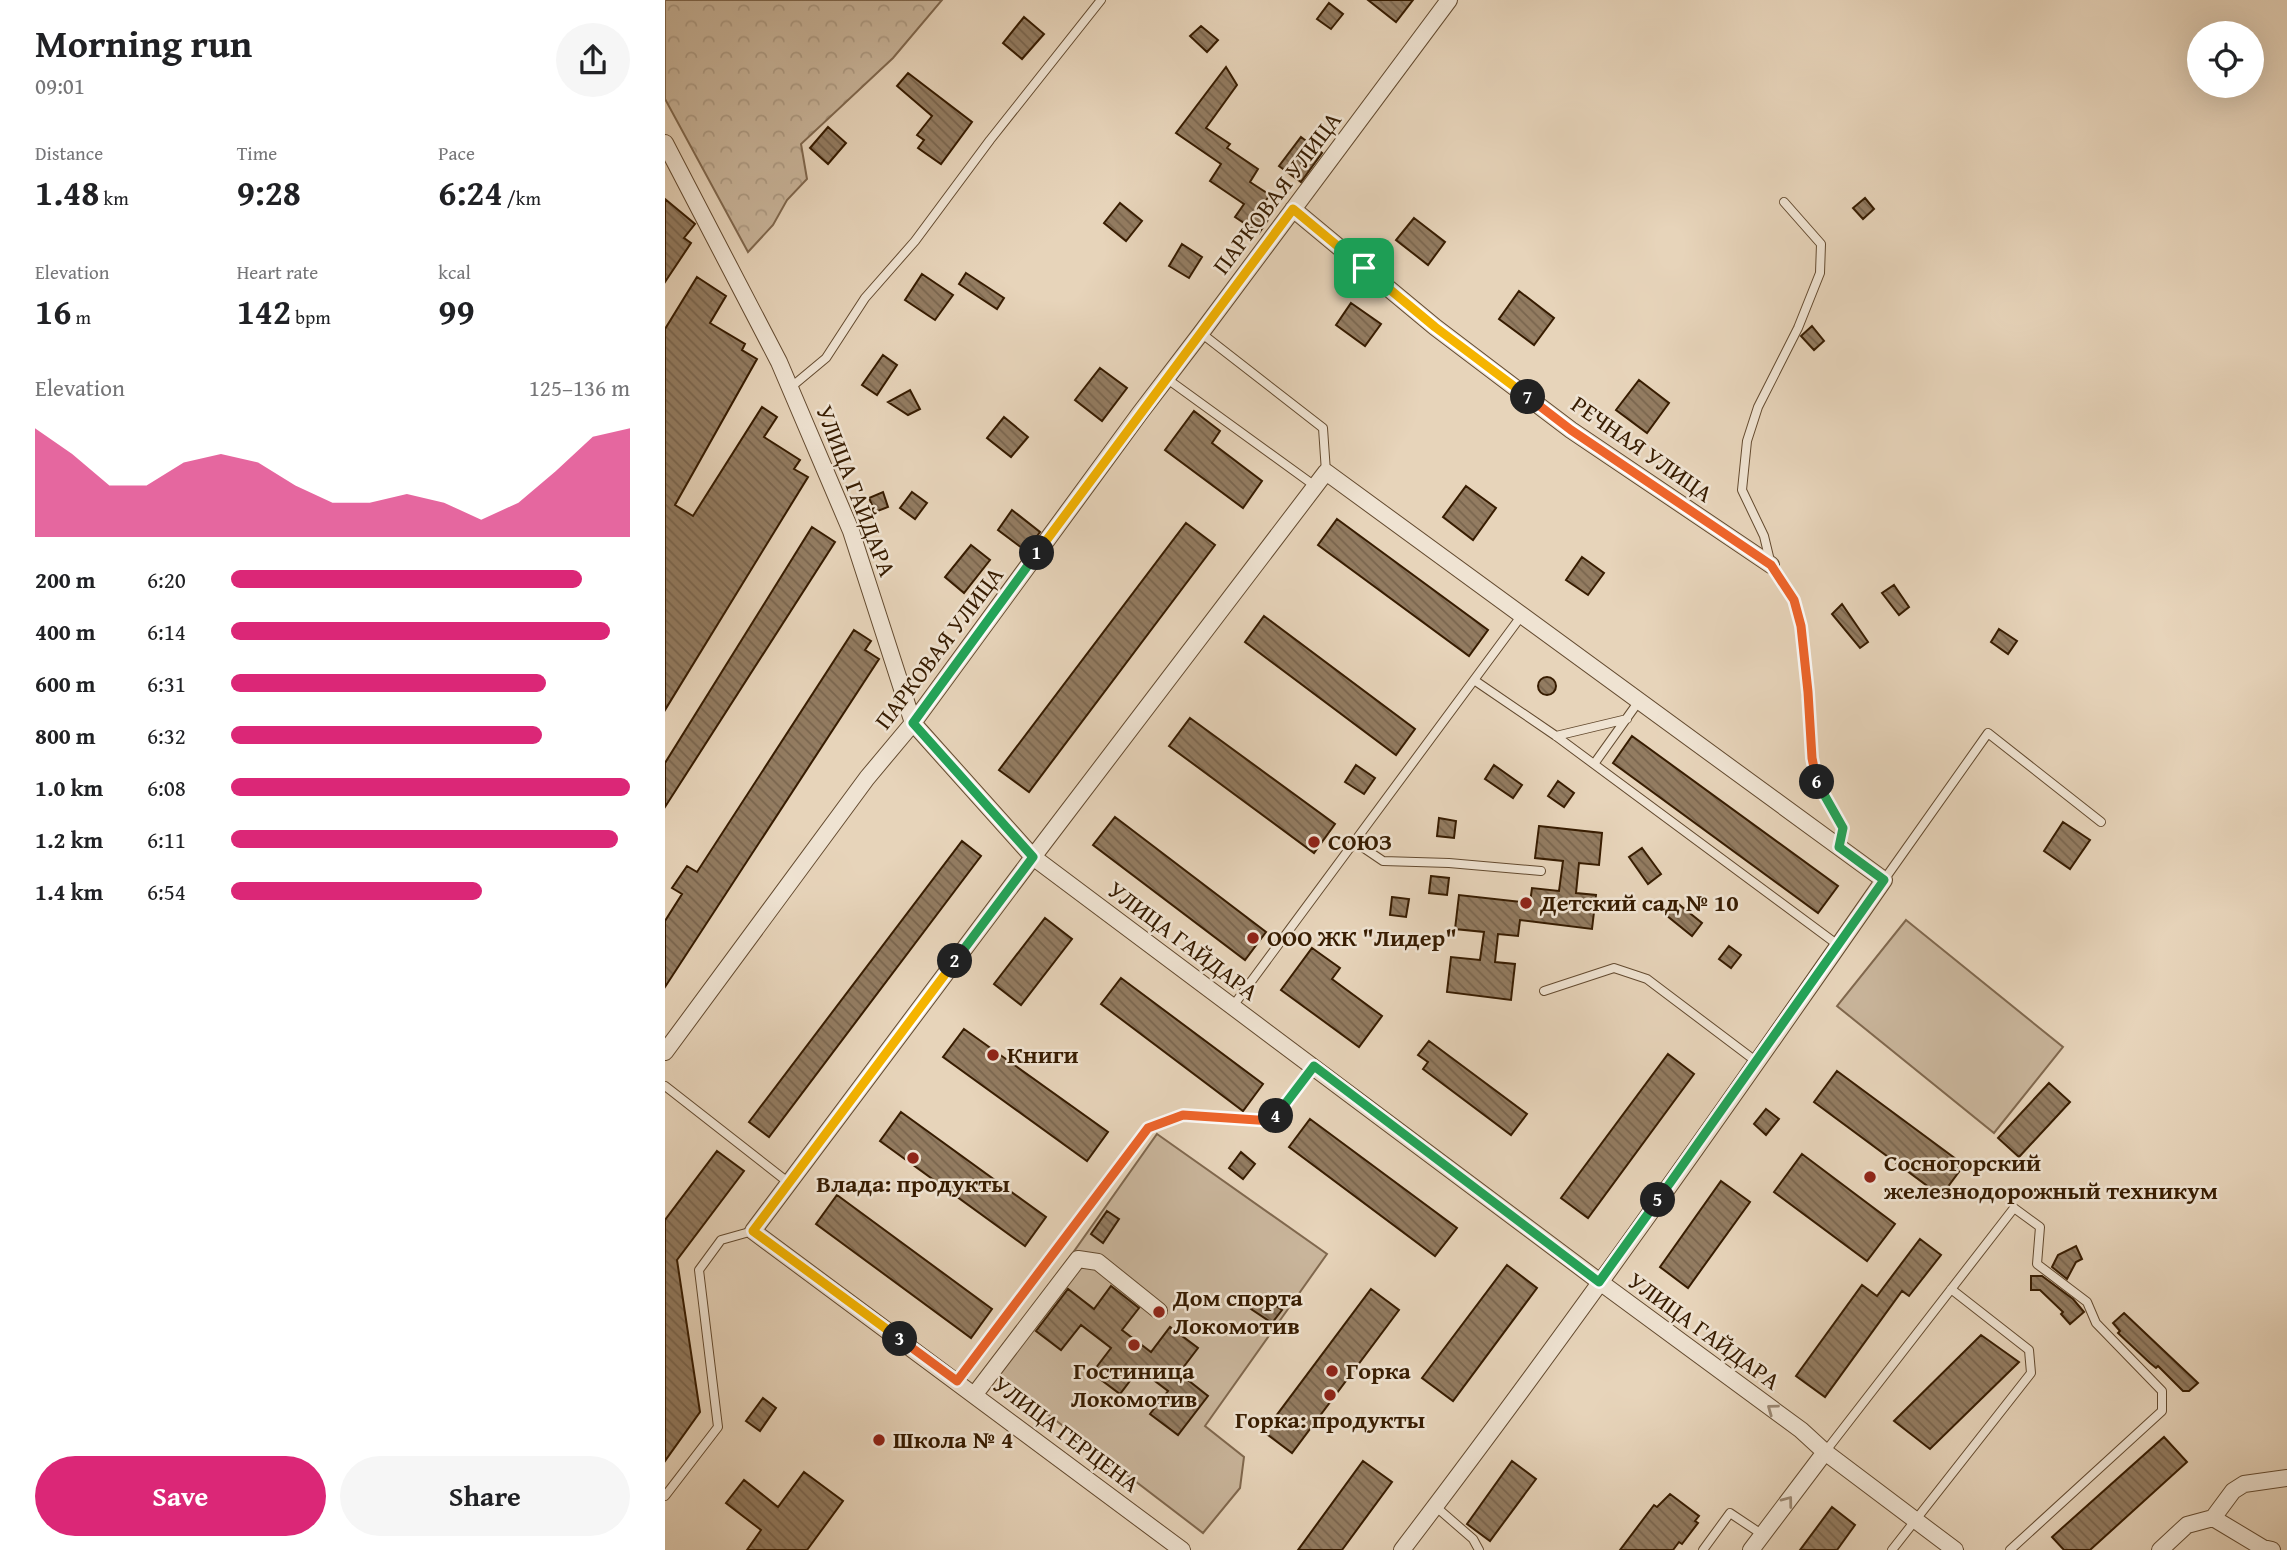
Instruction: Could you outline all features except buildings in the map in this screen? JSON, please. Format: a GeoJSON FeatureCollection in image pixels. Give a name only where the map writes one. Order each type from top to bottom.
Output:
{"type":"FeatureCollection","features":[{"type":"Feature","properties":{"kind":"street","name":"ПАРКОВАЯ УЛИЦА"},"geometry":{"type":"LineString","coordinates":[[665,1052],[867,778],[913,723],[1166,378],[1449,0]]}},
{"type":"Feature","properties":{"kind":"street","name":"УЛИЦА ГАЙДАРА"},"geometry":{"type":"LineString","coordinates":[[665,143],[779,362],[851,531],[913,723],[1033,857],[1599,1282],[1801,1430],[1825,1452],[1955,1550]]}},
{"type":"Feature","properties":{"kind":"street","name":"РЕЧНАЯ УЛИЦА"},"geometry":{"type":"LineString","coordinates":[[1293,209],[1435,327],[1571,430],[1771,565]]}},
{"type":"Feature","properties":{"kind":"street"},"geometry":{"type":"LineString","coordinates":[[753,1231],[1321,479],[1522,615],[1884,880],[1599,1282],[1402,1550]]}},
{"type":"Feature","properties":{"kind":"street","name":"УЛИЦА ГЕРЦЕНА"},"geometry":{"type":"LineString","coordinates":[[753,1231],[1182,1550]]}},
{"type":"Feature","properties":{"kind":"street"},"geometry":{"type":"LineString","coordinates":[[975,1394],[1078,1259],[1098,1262],[1159,1311]]}},
{"type":"Feature","properties":{"kind":"street"},"geometry":{"type":"LineString","coordinates":[[1751,1550],[1825,1452]]}},
{"type":"Feature","properties":{"kind":"street"},"geometry":{"type":"LineString","coordinates":[[2160,1550],[2187,1525],[2213,1518],[2233,1492],[2244,1484],[2287,1478]]}},
{"type":"Feature","properties":{"kind":"street"},"geometry":{"type":"LineString","coordinates":[[2213,1518],[2263,1548],[2272,1550]]}},
{"type":"Feature","properties":{"kind":"lane"},"geometry":{"type":"LineString","coordinates":[[790,388],[825,358],[865,298],[915,241],[990,140],[1101,0]]}},
{"type":"Feature","properties":{"kind":"lane"},"geometry":{"type":"LineString","coordinates":[[1784,202],[1821,244],[1820,273],[1798,328],[1758,407],[1747,441],[1742,489],[1764,536],[1771,565],[1794,600],[1801,626],[1812,758],[1818,784],[1843,828],[1839,847]]}},
{"type":"Feature","properties":{"kind":"lane"},"geometry":{"type":"LineString","coordinates":[[1201,333],[1323,428],[1321,479]]}},
{"type":"Feature","properties":{"kind":"lane"},"geometry":{"type":"LineString","coordinates":[[1166,378],[1321,479]]}},
{"type":"Feature","properties":{"kind":"lane"},"geometry":{"type":"LineString","coordinates":[[1233,1006],[1522,615]]}},
{"type":"Feature","properties":{"kind":"lane"},"geometry":{"type":"LineString","coordinates":[[1475,680],[1556,736],[1839,945]]}},
{"type":"Feature","properties":{"kind":"lane"},"geometry":{"type":"LineString","coordinates":[[1594,764],[1640,701]]}},
{"type":"Feature","properties":{"kind":"lane"},"geometry":{"type":"LineString","coordinates":[[1556,736],[1627,719]]}},
{"type":"Feature","properties":{"kind":"lane"},"geometry":{"type":"LineString","coordinates":[[1884,880],[1988,733],[2101,822]]}},
{"type":"Feature","properties":{"kind":"lane"},"geometry":{"type":"LineString","coordinates":[[1355,842],[1383,861],[1449,863],[1541,871]]}},
{"type":"Feature","properties":{"kind":"lane"},"geometry":{"type":"LineString","coordinates":[[1544,991],[1614,968],[1647,979],[1757,1062]]}},
{"type":"Feature","properties":{"kind":"lane"},"geometry":{"type":"LineString","coordinates":[[957,1381],[1148,1128],[1183,1115],[1272,1121],[1314,1066]]}},
{"type":"Feature","properties":{"kind":"lane"},"geometry":{"type":"LineString","coordinates":[[665,1086],[789,1183]]}},
{"type":"Feature","properties":{"kind":"lane"},"geometry":{"type":"LineString","coordinates":[[1825,1452],[2014,1208],[2041,1227],[2037,1264],[2087,1302],[2096,1323],[2162,1391],[2162,1411],[2010,1550]]}},
{"type":"Feature","properties":{"kind":"lane"},"geometry":{"type":"LineString","coordinates":[[665,1496],[718,1427],[699,1270],[721,1240],[753,1231]]}},
{"type":"Feature","properties":{"kind":"lane"},"geometry":{"type":"LineString","coordinates":[[1892,1550],[2031,1373],[2029,1350],[1951,1289]]}},
{"type":"Feature","properties":{"kind":"lane"},"geometry":{"type":"LineString","coordinates":[[1435,1506],[1473,1539],[1479,1550]]}},
{"type":"Feature","properties":{"kind":"lane"},"geometry":{"type":"LineString","coordinates":[[1703,1550],[1730,1513],[1763,1535]]}},
{"type":"Feature","properties":{"kind":"green space"},"geometry":{"type":"Polygon","coordinates":[[[665,0],[942,0],[893,58],[801,144],[807,179],[787,200],[773,225],[748,252],[665,99],[665,0]]]}},
{"type":"Feature","properties":{"kind":"green space"},"geometry":{"type":"Polygon","coordinates":[[[1906,920],[2063,1047],[1994,1133],[1837,1006],[1906,920]]]}},
{"type":"Feature","properties":{"kind":"green space","name":"Дом спорта Локомотив"},"geometry":{"type":"Polygon","coordinates":[[[1157,1134],[1327,1254],[1205,1426],[1244,1457],[1240,1488],[1203,1533],[990,1370],[1157,1134]]]}},
{"type":"Feature","properties":{"kind":"place","name":"СОЮЗ"},"geometry":{"type":"Point","coordinates":[1314,842]}},
{"type":"Feature","properties":{"kind":"place","name":"Детский сад № 10"},"geometry":{"type":"Point","coordinates":[1526,903]}},
{"type":"Feature","properties":{"kind":"place","name":"ООО ЖК \"Лидер\""},"geometry":{"type":"Point","coordinates":[1253,938]}},
{"type":"Feature","properties":{"kind":"place","name":"Книги"},"geometry":{"type":"Point","coordinates":[993,1055]}},
{"type":"Feature","properties":{"kind":"place","name":"Влада: продукты"},"geometry":{"type":"Point","coordinates":[913,1158]}},
{"type":"Feature","properties":{"kind":"place","name":"Сосногорский железнодорожный техникум"},"geometry":{"type":"Point","coordinates":[1870,1177]}},
{"type":"Feature","properties":{"kind":"place","name":"Дом спорта Локомотив"},"geometry":{"type":"Point","coordinates":[1159,1312]}},
{"type":"Feature","properties":{"kind":"place","name":"Гостиница Локомотив"},"geometry":{"type":"Point","coordinates":[1134,1345]}},
{"type":"Feature","properties":{"kind":"place","name":"Горка"},"geometry":{"type":"Point","coordinates":[1332,1371]}},
{"type":"Feature","properties":{"kind":"place","name":"Горка: продукты"},"geometry":{"type":"Point","coordinates":[1330,1395]}},
{"type":"Feature","properties":{"kind":"place","name":"Школа № 4"},"geometry":{"type":"Point","coordinates":[879,1440]}},
{"type":"Feature","properties":{"kind":"route"},"geometry":{"type":"LineString","coordinates":[[1293,209],[1364,268],[1435,327],[1571,430],[1771,565],[1794,600],[1801,626],[1812,758],[1818,784],[1843,828],[1839,847],[1884,880],[1599,1282],[1314,1066],[1272,1121],[1183,1115],[1148,1128],[957,1381],[753,1231],[1033,857],[913,723],[1293,209]]}}]}
